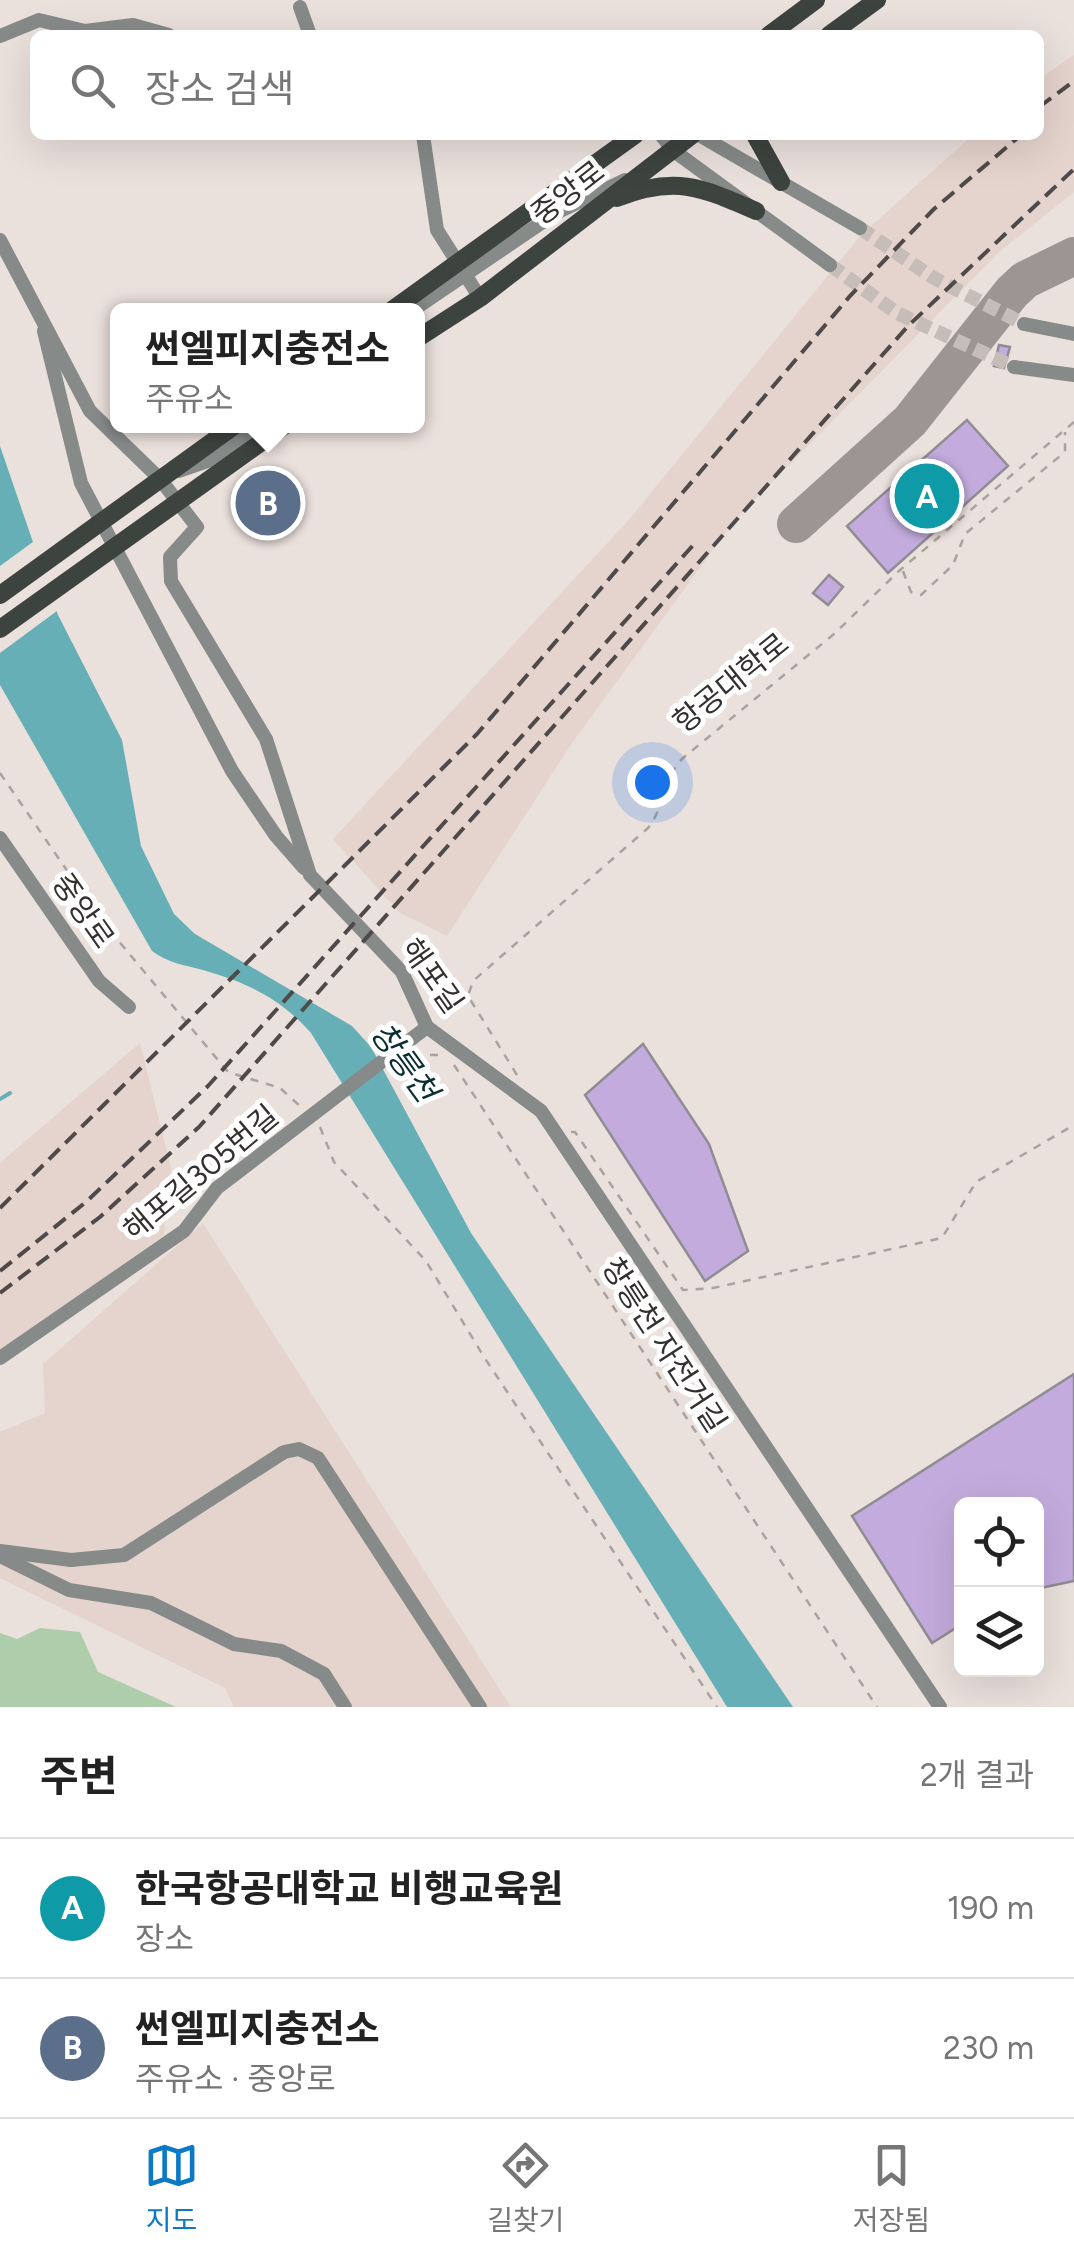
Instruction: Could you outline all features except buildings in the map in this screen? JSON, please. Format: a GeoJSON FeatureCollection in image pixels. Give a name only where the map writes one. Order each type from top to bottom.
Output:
{"type":"FeatureCollection","features":[{"type":"Feature","properties":{"kind":"main road"},"geometry":{"type":"LineString","coordinates":[[776,30],[816,0]]}},
{"type":"Feature","properties":{"kind":"main road"},"geometry":{"type":"LineString","coordinates":[[836,30],[877,0]]}},
{"type":"Feature","properties":{"kind":"main road","name":"중앙로"},"geometry":{"type":"LineString","coordinates":[[403,303],[460,268],[628,140]]}},
{"type":"Feature","properties":{"kind":"main road","name":"중앙로"},"geometry":{"type":"LineString","coordinates":[[425,333],[480,298],[638,174],[689,140]]}},
{"type":"Feature","properties":{"kind":"main road"},"geometry":{"type":"LineString","coordinates":[[758,140],[780,182]]}},
{"type":"Feature","properties":{"kind":"main road"},"geometry":{"type":"LineString","coordinates":[[598,206],[662,183],[687,184],[756,211]]}},
{"type":"Feature","properties":{"kind":"main road"},"geometry":{"type":"LineString","coordinates":[[0,595],[224,433]]}},
{"type":"Feature","properties":{"kind":"main road"},"geometry":{"type":"LineString","coordinates":[[0,630],[274,433]]}},
{"type":"Feature","properties":{"kind":"street"},"geometry":{"type":"LineString","coordinates":[[300,6],[308,30]]}},
{"type":"Feature","properties":{"kind":"street"},"geometry":{"type":"LineString","coordinates":[[0,36],[38,20],[77,30]]}},
{"type":"Feature","properties":{"kind":"street"},"geometry":{"type":"LineString","coordinates":[[99,30],[134,25],[152,30]]}},
{"type":"Feature","properties":{"kind":"street"},"geometry":{"type":"LineString","coordinates":[[425,140],[436,230],[480,298]]}},
{"type":"Feature","properties":{"kind":"street"},"geometry":{"type":"LineString","coordinates":[[665,140],[830,265]]}},
{"type":"Feature","properties":{"kind":"street"},"geometry":{"type":"LineString","coordinates":[[705,140],[860,228]]}},
{"type":"Feature","properties":{"kind":"street"},"geometry":{"type":"LineString","coordinates":[[421,303],[460,268],[556,213],[638,174]]}},
{"type":"Feature","properties":{"kind":"street","name":"해포길"},"geometry":{"type":"LineString","coordinates":[[0,240],[90,411],[152,484],[177,502],[197,527],[170,557],[172,581],[266,739],[310,875],[402,972],[427,1027],[541,1111],[940,1707]]}},
{"type":"Feature","properties":{"kind":"street"},"geometry":{"type":"LineString","coordinates":[[38,306],[81,483],[232,771],[276,836],[310,875]]}},
{"type":"Feature","properties":{"kind":"street"},"geometry":{"type":"LineString","coordinates":[[1024,324],[1074,334]]}},
{"type":"Feature","properties":{"kind":"street"},"geometry":{"type":"LineString","coordinates":[[1014,367],[1074,376]]}},
{"type":"Feature","properties":{"kind":"street"},"geometry":{"type":"LineString","coordinates":[[152,484],[208,460],[247,433]]}},
{"type":"Feature","properties":{"kind":"street","name":"중앙로"},"geometry":{"type":"LineString","coordinates":[[0,838],[98,981],[129,1008]]}},
{"type":"Feature","properties":{"kind":"street"},"geometry":{"type":"LineString","coordinates":[[389,1058],[427,1027]]}},
{"type":"Feature","properties":{"kind":"street","name":"해포길305번길"},"geometry":{"type":"LineString","coordinates":[[0,1358],[184,1231],[217,1188],[389,1058]]}},
{"type":"Feature","properties":{"kind":"street"},"geometry":{"type":"LineString","coordinates":[[0,1554],[71,1560],[124,1555],[284,1452],[299,1449],[318,1458],[480,1707]]}},
{"type":"Feature","properties":{"kind":"street"},"geometry":{"type":"LineString","coordinates":[[0,1554],[69,1590],[152,1602],[234,1644],[280,1651],[324,1674],[344,1707]]}},
{"type":"Feature","properties":{"kind":"path","name":"항공대학로"},"geometry":{"type":"LineString","coordinates":[[520,1078],[468,996],[473,981],[648,828],[663,804],[667,776],[683,758],[834,634],[903,568],[1074,422]]}},
{"type":"Feature","properties":{"kind":"path"},"geometry":{"type":"LineString","coordinates":[[903,568],[911,592],[920,595],[954,565],[966,534],[1065,452],[1064,430]]}},
{"type":"Feature","properties":{"kind":"path"},"geometry":{"type":"LineString","coordinates":[[0,773],[102,920],[228,1072],[280,1088],[310,1116],[324,1132],[334,1162],[426,1261],[484,1358],[718,1707]]}},
{"type":"Feature","properties":{"kind":"path","name":"창릉천 자전거길"},"geometry":{"type":"LineString","coordinates":[[389,1058],[447,1055],[877,1707]]}},
{"type":"Feature","properties":{"kind":"path"},"geometry":{"type":"LineString","coordinates":[[557,1134],[575,1132],[683,1290],[713,1288],[942,1238],[976,1182],[1074,1125]]}},
{"type":"Feature","properties":{"kind":"shaded area"},"geometry":{"type":"Polygon","coordinates":[[[1074,55],[1074,192],[999,252],[734,521],[572,743],[447,936],[400,913],[333,839],[627,522],[861,235],[967,140],[1044,140],[1044,76],[1074,55]]]}},
{"type":"Feature","properties":{"kind":"shaded area"},"geometry":{"type":"Polygon","coordinates":[[[140,1043],[171,1168],[164,1235],[0,1352],[0,1163],[140,1043]]]}},
{"type":"Feature","properties":{"kind":"shaded area"},"geometry":{"type":"Polygon","coordinates":[[[203,1223],[511,1707],[234,1707],[225,1688],[0,1578],[0,1432],[45,1413],[43,1364],[203,1223]]]}},
{"type":"Feature","properties":{"kind":"green space"},"geometry":{"type":"Polygon","coordinates":[[[40,1628],[80,1632],[98,1672],[176,1707],[0,1707],[0,1633],[17,1639],[40,1628]]]}},
{"type":"Feature","properties":{"kind":"water"},"geometry":{"type":"Polygon","coordinates":[[[0,446],[58,615],[122,740],[141,846],[174,914],[195,934],[352,1026],[371,1047],[471,1233],[793,1707],[727,1707],[311,1033],[287,1010],[249,986],[170,961],[152,951],[0,685],[0,446]]]}},
{"type":"Feature","properties":{"kind":"pier"},"geometry":{"type":"Polygon","coordinates":[[[37,539],[61,608],[0,653],[0,566],[37,539]]]}},
{"type":"Feature","properties":{"kind":"waterway"},"geometry":{"type":"LineString","coordinates":[[0,1099],[10,1093]]}},
{"type":"Feature","properties":{"kind":"taxiway"},"geometry":{"type":"LineString","coordinates":[[796,524],[910,421],[1012,292],[1025,280],[1074,256]]}},
{"type":"Feature","properties":{"kind":"tunnel"},"geometry":{"type":"LineString","coordinates":[[860,228],[932,277],[1024,324]]}},
{"type":"Feature","properties":{"kind":"tunnel"},"geometry":{"type":"LineString","coordinates":[[830,265],[897,313],[1014,367]]}},
{"type":"Feature","properties":{"kind":"railway"},"geometry":{"type":"LineString","coordinates":[[1044,103],[1074,81]]}},
{"type":"Feature","properties":{"kind":"railway"},"geometry":{"type":"LineString","coordinates":[[0,1208],[477,734],[850,296],[934,209],[1015,140]]}},
{"type":"Feature","properties":{"kind":"railway"},"geometry":{"type":"LineString","coordinates":[[0,1293],[100,1217],[199,1127],[908,326],[1074,169]]}},
{"type":"Feature","properties":{"kind":"railway"},"geometry":{"type":"LineString","coordinates":[[0,1271],[86,1202],[208,1086],[696,542]]}},
{"type":"Feature","properties":{"kind":"place","name":"한국항공대학교 비행교육원"},"geometry":{"type":"Point","coordinates":[927,496]}},
{"type":"Feature","properties":{"kind":"place","name":"썬엘피지충전소"},"geometry":{"type":"Point","coordinates":[268,503]}},
{"type":"Feature","properties":{"kind":"water label","name":"창릉천"},"geometry":{"type":"Point","coordinates":[404,1062]}}]}
